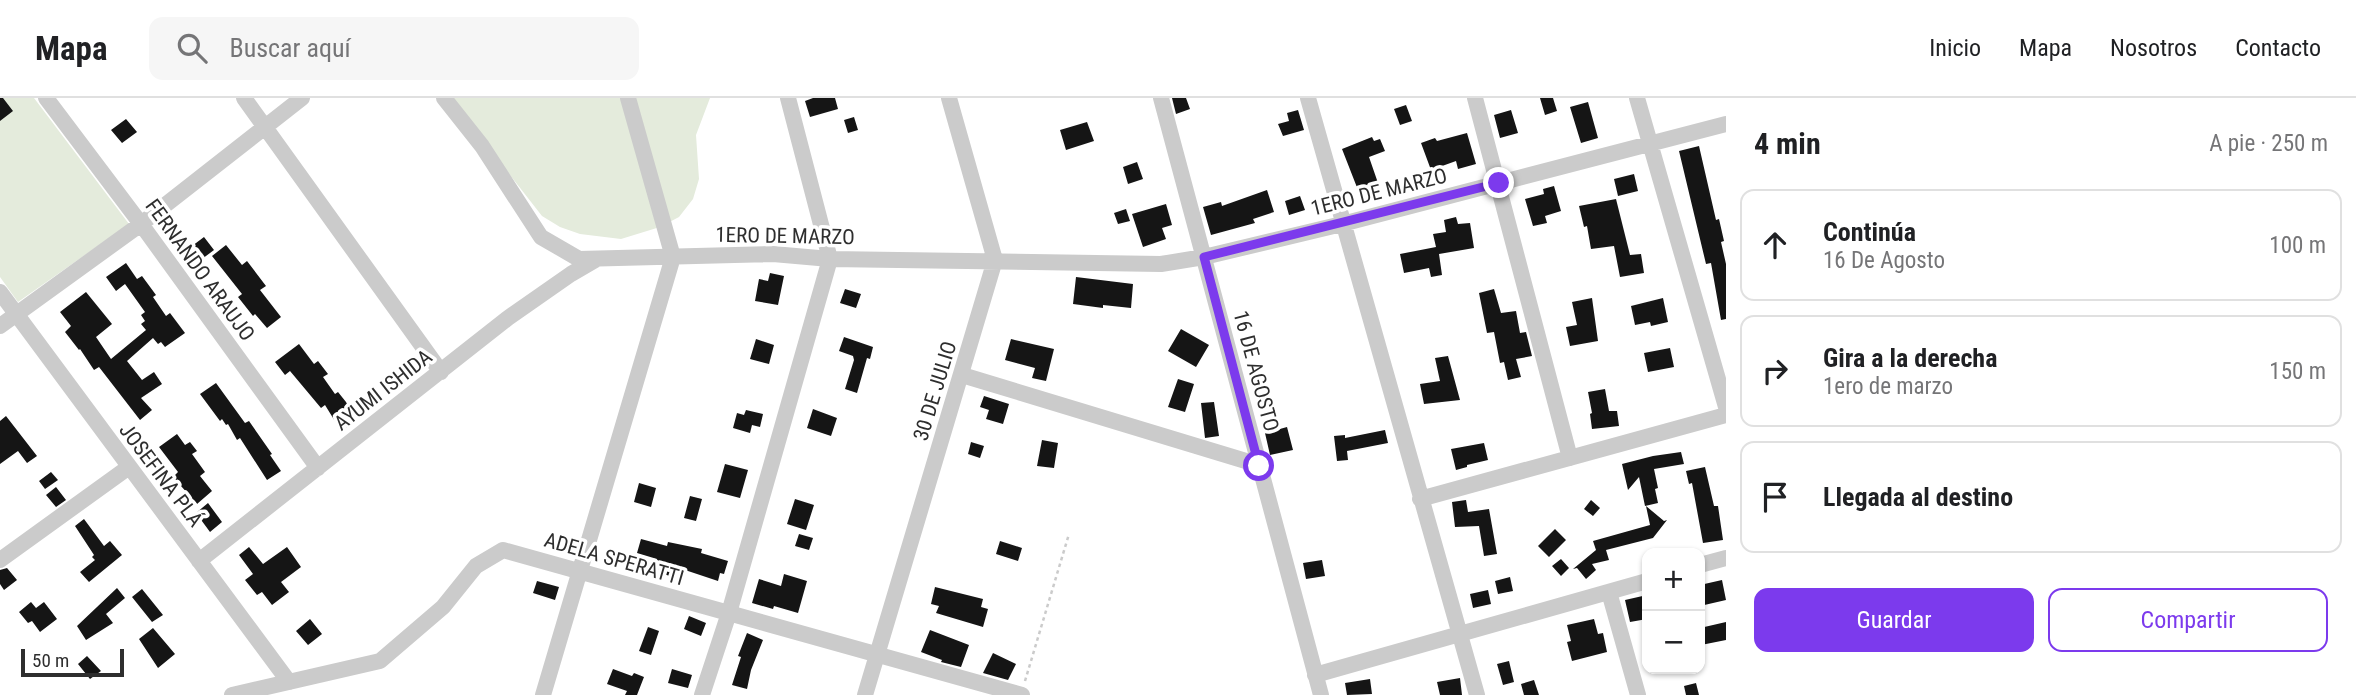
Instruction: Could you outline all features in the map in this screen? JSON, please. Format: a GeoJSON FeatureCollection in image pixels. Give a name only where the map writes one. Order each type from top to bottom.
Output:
{"type":"FeatureCollection","features":[{"type":"Feature","properties":{"kind":"street","name":"FERNANDO ARAUJO"},"geometry":{"type":"LineString","coordinates":[[46,98],[318,468]]}},
{"type":"Feature","properties":{"kind":"street"},"geometry":{"type":"LineString","coordinates":[[244,98],[441,372]]}},
{"type":"Feature","properties":{"kind":"street"},"geometry":{"type":"LineString","coordinates":[[0,326],[141,224],[302,98]]}},
{"type":"Feature","properties":{"kind":"street","name":"1ERO DE MARZO"},"geometry":{"type":"LineString","coordinates":[[444,98],[482,146],[541,237],[579,259],[773,254],[830,258],[1161,264],[1204,257],[1342,224],[1726,124]]}},
{"type":"Feature","properties":{"kind":"street"},"geometry":{"type":"LineString","coordinates":[[543,695],[673,257],[628,98]]}},
{"type":"Feature","properties":{"kind":"street"},"geometry":{"type":"LineString","coordinates":[[702,695],[729,612],[830,258],[788,98]]}},
{"type":"Feature","properties":{"kind":"street"},"geometry":{"type":"LineString","coordinates":[[949,98],[995,260]]}},
{"type":"Feature","properties":{"kind":"street","name":"16 DE AGOSTO"},"geometry":{"type":"LineString","coordinates":[[1161,98],[1321,695]]}},
{"type":"Feature","properties":{"kind":"street"},"geometry":{"type":"LineString","coordinates":[[1308,98],[1477,695]]}},
{"type":"Feature","properties":{"kind":"street"},"geometry":{"type":"LineString","coordinates":[[1475,98],[1570,458]]}},
{"type":"Feature","properties":{"kind":"street"},"geometry":{"type":"LineString","coordinates":[[1637,98],[1726,407]]}},
{"type":"Feature","properties":{"kind":"street","name":"AYUMI ISHIDA"},"geometry":{"type":"LineString","coordinates":[[199,561],[508,318],[597,259]]}},
{"type":"Feature","properties":{"kind":"street","name":"30 DE JULIO"},"geometry":{"type":"LineString","coordinates":[[865,695],[995,260]]}},
{"type":"Feature","properties":{"kind":"street","name":"JOSEFINA PLÁ"},"geometry":{"type":"LineString","coordinates":[[0,292],[289,682]]}},
{"type":"Feature","properties":{"kind":"street"},"geometry":{"type":"LineString","coordinates":[[962,375],[1259,466]]}},
{"type":"Feature","properties":{"kind":"street"},"geometry":{"type":"LineString","coordinates":[[1420,499],[1726,415]]}},
{"type":"Feature","properties":{"kind":"street"},"geometry":{"type":"LineString","coordinates":[[0,560],[129,467]]}},
{"type":"Feature","properties":{"kind":"street","name":"ADELA SPERATTI"},"geometry":{"type":"LineString","coordinates":[[232,695],[380,661],[443,607],[476,566],[502,550],[1021,695]]}},
{"type":"Feature","properties":{"kind":"street"},"geometry":{"type":"LineString","coordinates":[[1705,564],[1726,558]]}},
{"type":"Feature","properties":{"kind":"street"},"geometry":{"type":"LineString","coordinates":[[1315,675],[1642,582]]}},
{"type":"Feature","properties":{"kind":"street"},"geometry":{"type":"LineString","coordinates":[[1609,592],[1638,695]]}},
{"type":"Feature","properties":{"kind":"path"},"geometry":{"type":"LineString","coordinates":[[1021,695],[1069,534]]}},
{"type":"Feature","properties":{"kind":"green space"},"geometry":{"type":"Polygon","coordinates":[[[0,98],[34,98],[129,224],[18,302],[0,277],[0,98]]]}},
{"type":"Feature","properties":{"kind":"green space"},"geometry":{"type":"Polygon","coordinates":[[[450,98],[710,98],[696,135],[699,179],[693,199],[679,217],[660,227],[621,239],[580,234],[560,227],[542,216],[450,98]]]}},
{"type":"Feature","properties":{"kind":"building"},"geometry":{"type":"Polygon","coordinates":[[[0,98],[3,98],[13,111],[0,121],[0,98]]]}},
{"type":"Feature","properties":{"kind":"building"},"geometry":{"type":"Polygon","coordinates":[[[813,98],[835,98],[838,109],[810,117],[805,101],[813,98]]]}},
{"type":"Feature","properties":{"kind":"building"},"geometry":{"type":"Polygon","coordinates":[[[1172,98],[1186,98],[1190,109],[1176,114],[1172,98]]]}},
{"type":"Feature","properties":{"kind":"building"},"geometry":{"type":"Polygon","coordinates":[[[1540,98],[1553,98],[1557,111],[1545,115],[1540,98]]]}},
{"type":"Feature","properties":{"kind":"building"},"geometry":{"type":"Polygon","coordinates":[[[1588,102],[1598,138],[1581,143],[1570,107],[1588,102]]]}},
{"type":"Feature","properties":{"kind":"building"},"geometry":{"type":"Polygon","coordinates":[[[1406,105],[1412,121],[1400,125],[1394,109],[1406,105]]]}},
{"type":"Feature","properties":{"kind":"building"},"geometry":{"type":"Polygon","coordinates":[[[1298,110],[1304,130],[1283,136],[1278,124],[1289,121],[1287,113],[1298,110]]]}},
{"type":"Feature","properties":{"kind":"building"},"geometry":{"type":"Polygon","coordinates":[[[1511,110],[1518,133],[1500,138],[1494,115],[1511,110]]]}},
{"type":"Feature","properties":{"kind":"building"},"geometry":{"type":"Polygon","coordinates":[[[854,117],[858,130],[848,133],[844,120],[854,117]]]}},
{"type":"Feature","properties":{"kind":"building"},"geometry":{"type":"Polygon","coordinates":[[[126,119],[137,132],[122,143],[111,130],[126,119]]]}},
{"type":"Feature","properties":{"kind":"building"},"geometry":{"type":"Polygon","coordinates":[[[1087,122],[1094,141],[1066,150],[1060,130],[1087,122]]]}},
{"type":"Feature","properties":{"kind":"building"},"geometry":{"type":"Polygon","coordinates":[[[1467,133],[1476,164],[1458,169],[1456,161],[1431,170],[1421,143],[1467,133]]]}},
{"type":"Feature","properties":{"kind":"building"},"geometry":{"type":"Polygon","coordinates":[[[1372,137],[1374,141],[1380,139],[1385,151],[1369,157],[1378,183],[1358,190],[1342,149],[1372,137]]]}},
{"type":"Feature","properties":{"kind":"building"},"geometry":{"type":"Polygon","coordinates":[[[1699,146],[1716,220],[1719,219],[1724,241],[1721,242],[1726,264],[1726,319],[1721,320],[1711,263],[1706,264],[1679,151],[1699,146]]]}},
{"type":"Feature","properties":{"kind":"building"},"geometry":{"type":"Polygon","coordinates":[[[1137,162],[1143,179],[1128,184],[1123,167],[1137,162]]]}},
{"type":"Feature","properties":{"kind":"building"},"geometry":{"type":"Polygon","coordinates":[[[1634,174],[1638,191],[1618,196],[1614,179],[1634,174]]]}},
{"type":"Feature","properties":{"kind":"building"},"geometry":{"type":"Polygon","coordinates":[[[1554,186],[1561,211],[1545,216],[1547,223],[1533,226],[1525,199],[1544,194],[1543,189],[1554,186]]]}},
{"type":"Feature","properties":{"kind":"building"},"geometry":{"type":"Polygon","coordinates":[[[1267,190],[1274,212],[1253,219],[1255,223],[1211,235],[1203,207],[1221,202],[1222,206],[1267,190]]]}},
{"type":"Feature","properties":{"kind":"building"},"geometry":{"type":"Polygon","coordinates":[[[1300,196],[1305,210],[1289,215],[1285,201],[1300,196]]]}},
{"type":"Feature","properties":{"kind":"building"},"geometry":{"type":"Polygon","coordinates":[[[1616,199],[1630,255],[1641,254],[1644,273],[1620,277],[1614,246],[1591,249],[1587,226],[1584,227],[1579,206],[1616,199]]]}},
{"type":"Feature","properties":{"kind":"building"},"geometry":{"type":"Polygon","coordinates":[[[1166,204],[1172,225],[1162,228],[1166,239],[1143,247],[1132,214],[1166,204]]]}},
{"type":"Feature","properties":{"kind":"building"},"geometry":{"type":"Polygon","coordinates":[[[1126,209],[1130,221],[1118,224],[1114,213],[1126,209]]]}},
{"type":"Feature","properties":{"kind":"building"},"geometry":{"type":"Polygon","coordinates":[[[1456,217],[1458,224],[1470,223],[1474,248],[1439,254],[1442,275],[1431,277],[1429,268],[1404,273],[1400,254],[1436,247],[1433,234],[1446,232],[1444,220],[1456,217]]]}},
{"type":"Feature","properties":{"kind":"building"},"geometry":{"type":"Polygon","coordinates":[[[204,237],[214,250],[202,259],[192,246],[204,237]]]}},
{"type":"Feature","properties":{"kind":"building"},"geometry":{"type":"Polygon","coordinates":[[[226,245],[242,265],[247,261],[266,286],[260,290],[281,317],[267,328],[238,297],[242,294],[212,256],[226,245]]]}},
{"type":"Feature","properties":{"kind":"building"},"geometry":{"type":"Polygon","coordinates":[[[126,263],[137,279],[142,276],[156,295],[153,297],[166,316],[170,313],[185,333],[165,347],[153,338],[127,361],[142,380],[154,372],[162,384],[141,398],[152,410],[140,420],[99,367],[94,370],[65,332],[71,326],[60,312],[86,292],[112,324],[96,337],[111,359],[146,330],[141,324],[145,321],[141,315],[145,312],[125,284],[116,291],[106,277],[126,263]]]}},
{"type":"Feature","properties":{"kind":"building"},"geometry":{"type":"Polygon","coordinates":[[[770,273],[784,276],[778,305],[755,301],[759,279],[768,281],[770,273]]]}},
{"type":"Feature","properties":{"kind":"building"},"geometry":{"type":"Polygon","coordinates":[[[1076,277],[1133,284],[1131,308],[1073,304],[1076,277]]]}},
{"type":"Feature","properties":{"kind":"building"},"geometry":{"type":"Polygon","coordinates":[[[845,289],[861,294],[856,308],[840,303],[845,289]]]}},
{"type":"Feature","properties":{"kind":"building"},"geometry":{"type":"Polygon","coordinates":[[[1494,289],[1501,313],[1516,311],[1520,333],[1526,332],[1532,356],[1516,359],[1521,377],[1508,380],[1504,362],[1500,363],[1494,332],[1487,333],[1479,293],[1494,289]]]}},
{"type":"Feature","properties":{"kind":"building"},"geometry":{"type":"Polygon","coordinates":[[[1592,298],[1598,341],[1570,346],[1566,327],[1577,325],[1572,302],[1592,298]]]}},
{"type":"Feature","properties":{"kind":"building"},"geometry":{"type":"Polygon","coordinates":[[[1663,298],[1668,322],[1651,326],[1650,322],[1635,325],[1631,306],[1663,298]]]}},
{"type":"Feature","properties":{"kind":"building"},"geometry":{"type":"Polygon","coordinates":[[[1181,329],[1209,345],[1196,367],[1168,351],[1181,329]]]}},
{"type":"Feature","properties":{"kind":"building"},"geometry":{"type":"Polygon","coordinates":[[[844,337],[873,347],[857,393],[845,389],[854,360],[853,356],[839,351],[844,337]]]}},
{"type":"Feature","properties":{"kind":"building"},"geometry":{"type":"Polygon","coordinates":[[[756,339],[774,345],[769,364],[750,359],[756,339]]]}},
{"type":"Feature","properties":{"kind":"building"},"geometry":{"type":"Polygon","coordinates":[[[1011,339],[1054,349],[1046,381],[1032,378],[1035,368],[1005,360],[1011,339]]]}},
{"type":"Feature","properties":{"kind":"building"},"geometry":{"type":"Polygon","coordinates":[[[299,344],[314,364],[318,361],[328,374],[323,377],[335,394],[338,392],[346,402],[356,422],[341,431],[325,405],[321,408],[290,371],[285,375],[275,362],[299,344]]]}},
{"type":"Feature","properties":{"kind":"building"},"geometry":{"type":"Polygon","coordinates":[[[1670,348],[1674,367],[1648,372],[1644,353],[1670,348]]]}},
{"type":"Feature","properties":{"kind":"building"},"geometry":{"type":"Polygon","coordinates":[[[1448,356],[1460,400],[1424,404],[1420,384],[1440,381],[1435,358],[1448,356]]]}},
{"type":"Feature","properties":{"kind":"building"},"geometry":{"type":"Polygon","coordinates":[[[1178,379],[1194,384],[1185,412],[1168,407],[1178,379]]]}},
{"type":"Feature","properties":{"kind":"building"},"geometry":{"type":"Polygon","coordinates":[[[216,383],[245,423],[249,421],[281,471],[267,480],[240,438],[237,440],[228,424],[222,419],[220,421],[200,394],[216,383]]]}},
{"type":"Feature","properties":{"kind":"building"},"geometry":{"type":"Polygon","coordinates":[[[1605,389],[1609,411],[1617,411],[1619,426],[1592,429],[1588,392],[1605,389]]]}},
{"type":"Feature","properties":{"kind":"building"},"geometry":{"type":"Polygon","coordinates":[[[984,396],[1009,404],[1003,424],[986,419],[989,410],[980,407],[984,396]]]}},
{"type":"Feature","properties":{"kind":"building"},"geometry":{"type":"Polygon","coordinates":[[[1214,402],[1219,436],[1205,438],[1201,403],[1214,402]]]}},
{"type":"Feature","properties":{"kind":"building"},"geometry":{"type":"Polygon","coordinates":[[[813,409],[837,418],[831,436],[807,428],[813,409]]]}},
{"type":"Feature","properties":{"kind":"building"},"geometry":{"type":"Polygon","coordinates":[[[746,410],[763,414],[760,427],[752,425],[750,433],[733,428],[737,413],[744,415],[746,410]]]}},
{"type":"Feature","properties":{"kind":"building"},"geometry":{"type":"Polygon","coordinates":[[[6,416],[37,456],[27,463],[18,451],[0,464],[0,421],[6,416]]]}},
{"type":"Feature","properties":{"kind":"building"},"geometry":{"type":"Polygon","coordinates":[[[1287,427],[1293,450],[1270,455],[1265,433],[1287,427]]]}},
{"type":"Feature","properties":{"kind":"building"},"geometry":{"type":"Polygon","coordinates":[[[1385,430],[1388,443],[1347,451],[1348,460],[1337,461],[1334,436],[1345,435],[1345,438],[1385,430]]]}},
{"type":"Feature","properties":{"kind":"building"},"geometry":{"type":"Polygon","coordinates":[[[177,434],[185,445],[190,442],[197,451],[192,454],[205,472],[200,476],[212,491],[197,504],[173,477],[178,472],[159,447],[177,434]]]}},
{"type":"Feature","properties":{"kind":"building"},"geometry":{"type":"Polygon","coordinates":[[[1042,440],[1058,443],[1054,468],[1037,466],[1042,440]]]}},
{"type":"Feature","properties":{"kind":"building"},"geometry":{"type":"Polygon","coordinates":[[[971,442],[984,446],[980,458],[968,454],[971,442]]]}},
{"type":"Feature","properties":{"kind":"building"},"geometry":{"type":"Polygon","coordinates":[[[1484,443],[1488,460],[1456,470],[1451,449],[1484,443]]]}},
{"type":"Feature","properties":{"kind":"building"},"geometry":{"type":"Polygon","coordinates":[[[1681,452],[1684,464],[1654,469],[1658,503],[1645,506],[1639,477],[1628,490],[1622,464],[1681,452]]]}},
{"type":"Feature","properties":{"kind":"building"},"geometry":{"type":"Polygon","coordinates":[[[725,464],[748,470],[740,498],[717,492],[725,464]]]}},
{"type":"Feature","properties":{"kind":"building"},"geometry":{"type":"Polygon","coordinates":[[[1705,467],[1714,506],[1718,506],[1723,540],[1703,543],[1692,483],[1689,484],[1686,471],[1705,467]]]}},
{"type":"Feature","properties":{"kind":"building"},"geometry":{"type":"Polygon","coordinates":[[[51,472],[58,480],[45,489],[39,481],[51,472]]]}},
{"type":"Feature","properties":{"kind":"building"},"geometry":{"type":"Polygon","coordinates":[[[639,483],[656,488],[651,507],[634,502],[639,483]]]}},
{"type":"Feature","properties":{"kind":"building"},"geometry":{"type":"Polygon","coordinates":[[[56,487],[66,500],[56,507],[46,495],[56,487]]]}},
{"type":"Feature","properties":{"kind":"building"},"geometry":{"type":"Polygon","coordinates":[[[690,496],[702,499],[696,521],[684,518],[690,496]]]}},
{"type":"Feature","properties":{"kind":"building"},"geometry":{"type":"Polygon","coordinates":[[[795,499],[814,505],[806,530],[787,524],[795,499]]]}},
{"type":"Feature","properties":{"kind":"building"},"geometry":{"type":"Polygon","coordinates":[[[1466,500],[1468,512],[1489,509],[1497,554],[1484,556],[1479,526],[1455,527],[1452,502],[1466,500]]]}},
{"type":"Feature","properties":{"kind":"building"},"geometry":{"type":"Polygon","coordinates":[[[1591,500],[1600,508],[1593,516],[1584,509],[1591,500]]]}},
{"type":"Feature","properties":{"kind":"building"},"geometry":{"type":"Polygon","coordinates":[[[208,503],[222,522],[210,532],[196,513],[208,503]]]}},
{"type":"Feature","properties":{"kind":"building"},"geometry":{"type":"Polygon","coordinates":[[[1646,506],[1664,521],[1667,520],[1653,538],[1606,550],[1609,560],[1592,564],[1596,570],[1586,579],[1577,568],[1573,569],[1596,550],[1593,541],[1650,525],[1646,506]]]}},
{"type":"Feature","properties":{"kind":"building"},"geometry":{"type":"Polygon","coordinates":[[[84,519],[104,546],[110,541],[122,555],[89,582],[80,572],[95,560],[92,557],[94,555],[75,526],[84,519]]]}},
{"type":"Feature","properties":{"kind":"building"},"geometry":{"type":"Polygon","coordinates":[[[1555,529],[1566,540],[1549,557],[1538,546],[1555,529]]]}},
{"type":"Feature","properties":{"kind":"building"},"geometry":{"type":"Polygon","coordinates":[[[799,534],[813,538],[809,550],[795,546],[799,534]]]}},
{"type":"Feature","properties":{"kind":"building"},"geometry":{"type":"Polygon","coordinates":[[[641,539],[667,546],[668,542],[702,549],[701,553],[728,561],[724,574],[720,573],[718,581],[676,567],[673,577],[654,571],[657,559],[637,553],[641,539]]]}},
{"type":"Feature","properties":{"kind":"building"},"geometry":{"type":"Polygon","coordinates":[[[1000,541],[1022,548],[1018,561],[996,554],[1000,541]]]}},
{"type":"Feature","properties":{"kind":"building"},"geometry":{"type":"Polygon","coordinates":[[[249,547],[263,564],[287,547],[301,567],[281,582],[289,592],[272,605],[262,592],[257,595],[245,580],[253,574],[239,555],[249,547]]]}},
{"type":"Feature","properties":{"kind":"building"},"geometry":{"type":"Polygon","coordinates":[[[1561,559],[1569,568],[1561,576],[1552,566],[1561,559]]]}},
{"type":"Feature","properties":{"kind":"building"},"geometry":{"type":"Polygon","coordinates":[[[1322,560],[1325,576],[1306,579],[1303,563],[1322,560]]]}},
{"type":"Feature","properties":{"kind":"building"},"geometry":{"type":"Polygon","coordinates":[[[7,568],[17,580],[4,590],[0,584],[0,570],[7,568]]]}},
{"type":"Feature","properties":{"kind":"building"},"geometry":{"type":"Polygon","coordinates":[[[784,574],[807,581],[798,613],[752,603],[759,579],[781,586],[784,574]]]}},
{"type":"Feature","properties":{"kind":"building"},"geometry":{"type":"Polygon","coordinates":[[[1510,577],[1513,591],[1498,594],[1495,581],[1510,577]]]}},
{"type":"Feature","properties":{"kind":"building"},"geometry":{"type":"Polygon","coordinates":[[[1722,580],[1726,600],[1705,605],[1705,584],[1722,580]]]}},
{"type":"Feature","properties":{"kind":"building"},"geometry":{"type":"Polygon","coordinates":[[[537,581],[559,587],[555,600],[533,593],[537,581]]]}},
{"type":"Feature","properties":{"kind":"building"},"geometry":{"type":"Polygon","coordinates":[[[935,587],[983,599],[981,607],[988,609],[983,627],[936,613],[939,606],[931,604],[935,587]]]}},
{"type":"Feature","properties":{"kind":"building"},"geometry":{"type":"Polygon","coordinates":[[[117,588],[125,598],[106,614],[113,623],[86,640],[77,626],[117,588]]]}},
{"type":"Feature","properties":{"kind":"building"},"geometry":{"type":"Polygon","coordinates":[[[142,589],[163,615],[152,622],[132,597],[142,589]]]}},
{"type":"Feature","properties":{"kind":"building"},"geometry":{"type":"Polygon","coordinates":[[[1488,590],[1491,604],[1473,608],[1470,594],[1488,590]]]}},
{"type":"Feature","properties":{"kind":"building"},"geometry":{"type":"Polygon","coordinates":[[[1642,596],[1642,620],[1630,622],[1625,600],[1642,596]]]}},
{"type":"Feature","properties":{"kind":"building"},"geometry":{"type":"Polygon","coordinates":[[[31,602],[36,608],[44,602],[57,619],[40,632],[32,621],[28,623],[19,612],[31,602]]]}},
{"type":"Feature","properties":{"kind":"building"},"geometry":{"type":"Polygon","coordinates":[[[689,616],[706,623],[701,636],[684,629],[689,616]]]}},
{"type":"Feature","properties":{"kind":"building"},"geometry":{"type":"Polygon","coordinates":[[[310,619],[322,634],[308,645],[296,631],[310,619]]]}},
{"type":"Feature","properties":{"kind":"building"},"geometry":{"type":"Polygon","coordinates":[[[1594,619],[1598,634],[1603,633],[1607,652],[1572,661],[1567,642],[1571,641],[1567,625],[1594,619]]]}},
{"type":"Feature","properties":{"kind":"building"},"geometry":{"type":"Polygon","coordinates":[[[1726,622],[1726,640],[1705,644],[1705,627],[1726,622]]]}},
{"type":"Feature","properties":{"kind":"building"},"geometry":{"type":"Polygon","coordinates":[[[648,627],[659,631],[651,655],[639,651],[648,627]]]}},
{"type":"Feature","properties":{"kind":"building"},"geometry":{"type":"Polygon","coordinates":[[[153,628],[175,654],[158,668],[139,639],[153,628]]]}},
{"type":"Feature","properties":{"kind":"building"},"geometry":{"type":"Polygon","coordinates":[[[930,630],[969,645],[961,667],[941,662],[942,660],[921,652],[930,630]]]}},
{"type":"Feature","properties":{"kind":"building"},"geometry":{"type":"Polygon","coordinates":[[[747,633],[763,640],[747,689],[732,685],[741,657],[738,656],[747,633]]]}},
{"type":"Feature","properties":{"kind":"building"},"geometry":{"type":"Polygon","coordinates":[[[993,653],[1016,664],[1008,680],[983,673],[993,653]]]}},
{"type":"Feature","properties":{"kind":"building"},"geometry":{"type":"Polygon","coordinates":[[[87,656],[101,671],[90,679],[78,664],[87,656]]]}},
{"type":"Feature","properties":{"kind":"building"},"geometry":{"type":"Polygon","coordinates":[[[1509,661],[1514,682],[1503,685],[1497,664],[1509,661]]]}},
{"type":"Feature","properties":{"kind":"building"},"geometry":{"type":"Polygon","coordinates":[[[613,669],[644,677],[637,695],[625,695],[627,691],[607,684],[613,669]]]}},
{"type":"Feature","properties":{"kind":"building"},"geometry":{"type":"Polygon","coordinates":[[[672,669],[692,675],[688,688],[668,683],[672,669]]]}},
{"type":"Feature","properties":{"kind":"building"},"geometry":{"type":"Polygon","coordinates":[[[1460,678],[1462,695],[1440,695],[1437,682],[1460,678]]]}},
{"type":"Feature","properties":{"kind":"building"},"geometry":{"type":"Polygon","coordinates":[[[1370,679],[1372,694],[1347,695],[1345,683],[1370,679]]]}},
{"type":"Feature","properties":{"kind":"building"},"geometry":{"type":"Polygon","coordinates":[[[1534,680],[1539,695],[1524,695],[1521,684],[1534,680]]]}},
{"type":"Feature","properties":{"kind":"building"},"geometry":{"type":"Polygon","coordinates":[[[1696,683],[1699,695],[1686,695],[1684,686],[1696,683]]]}},
{"type":"Feature","properties":{"kind":"route"},"geometry":{"type":"LineString","coordinates":[[1259,466],[1204,257],[1499,183]]}}]}
